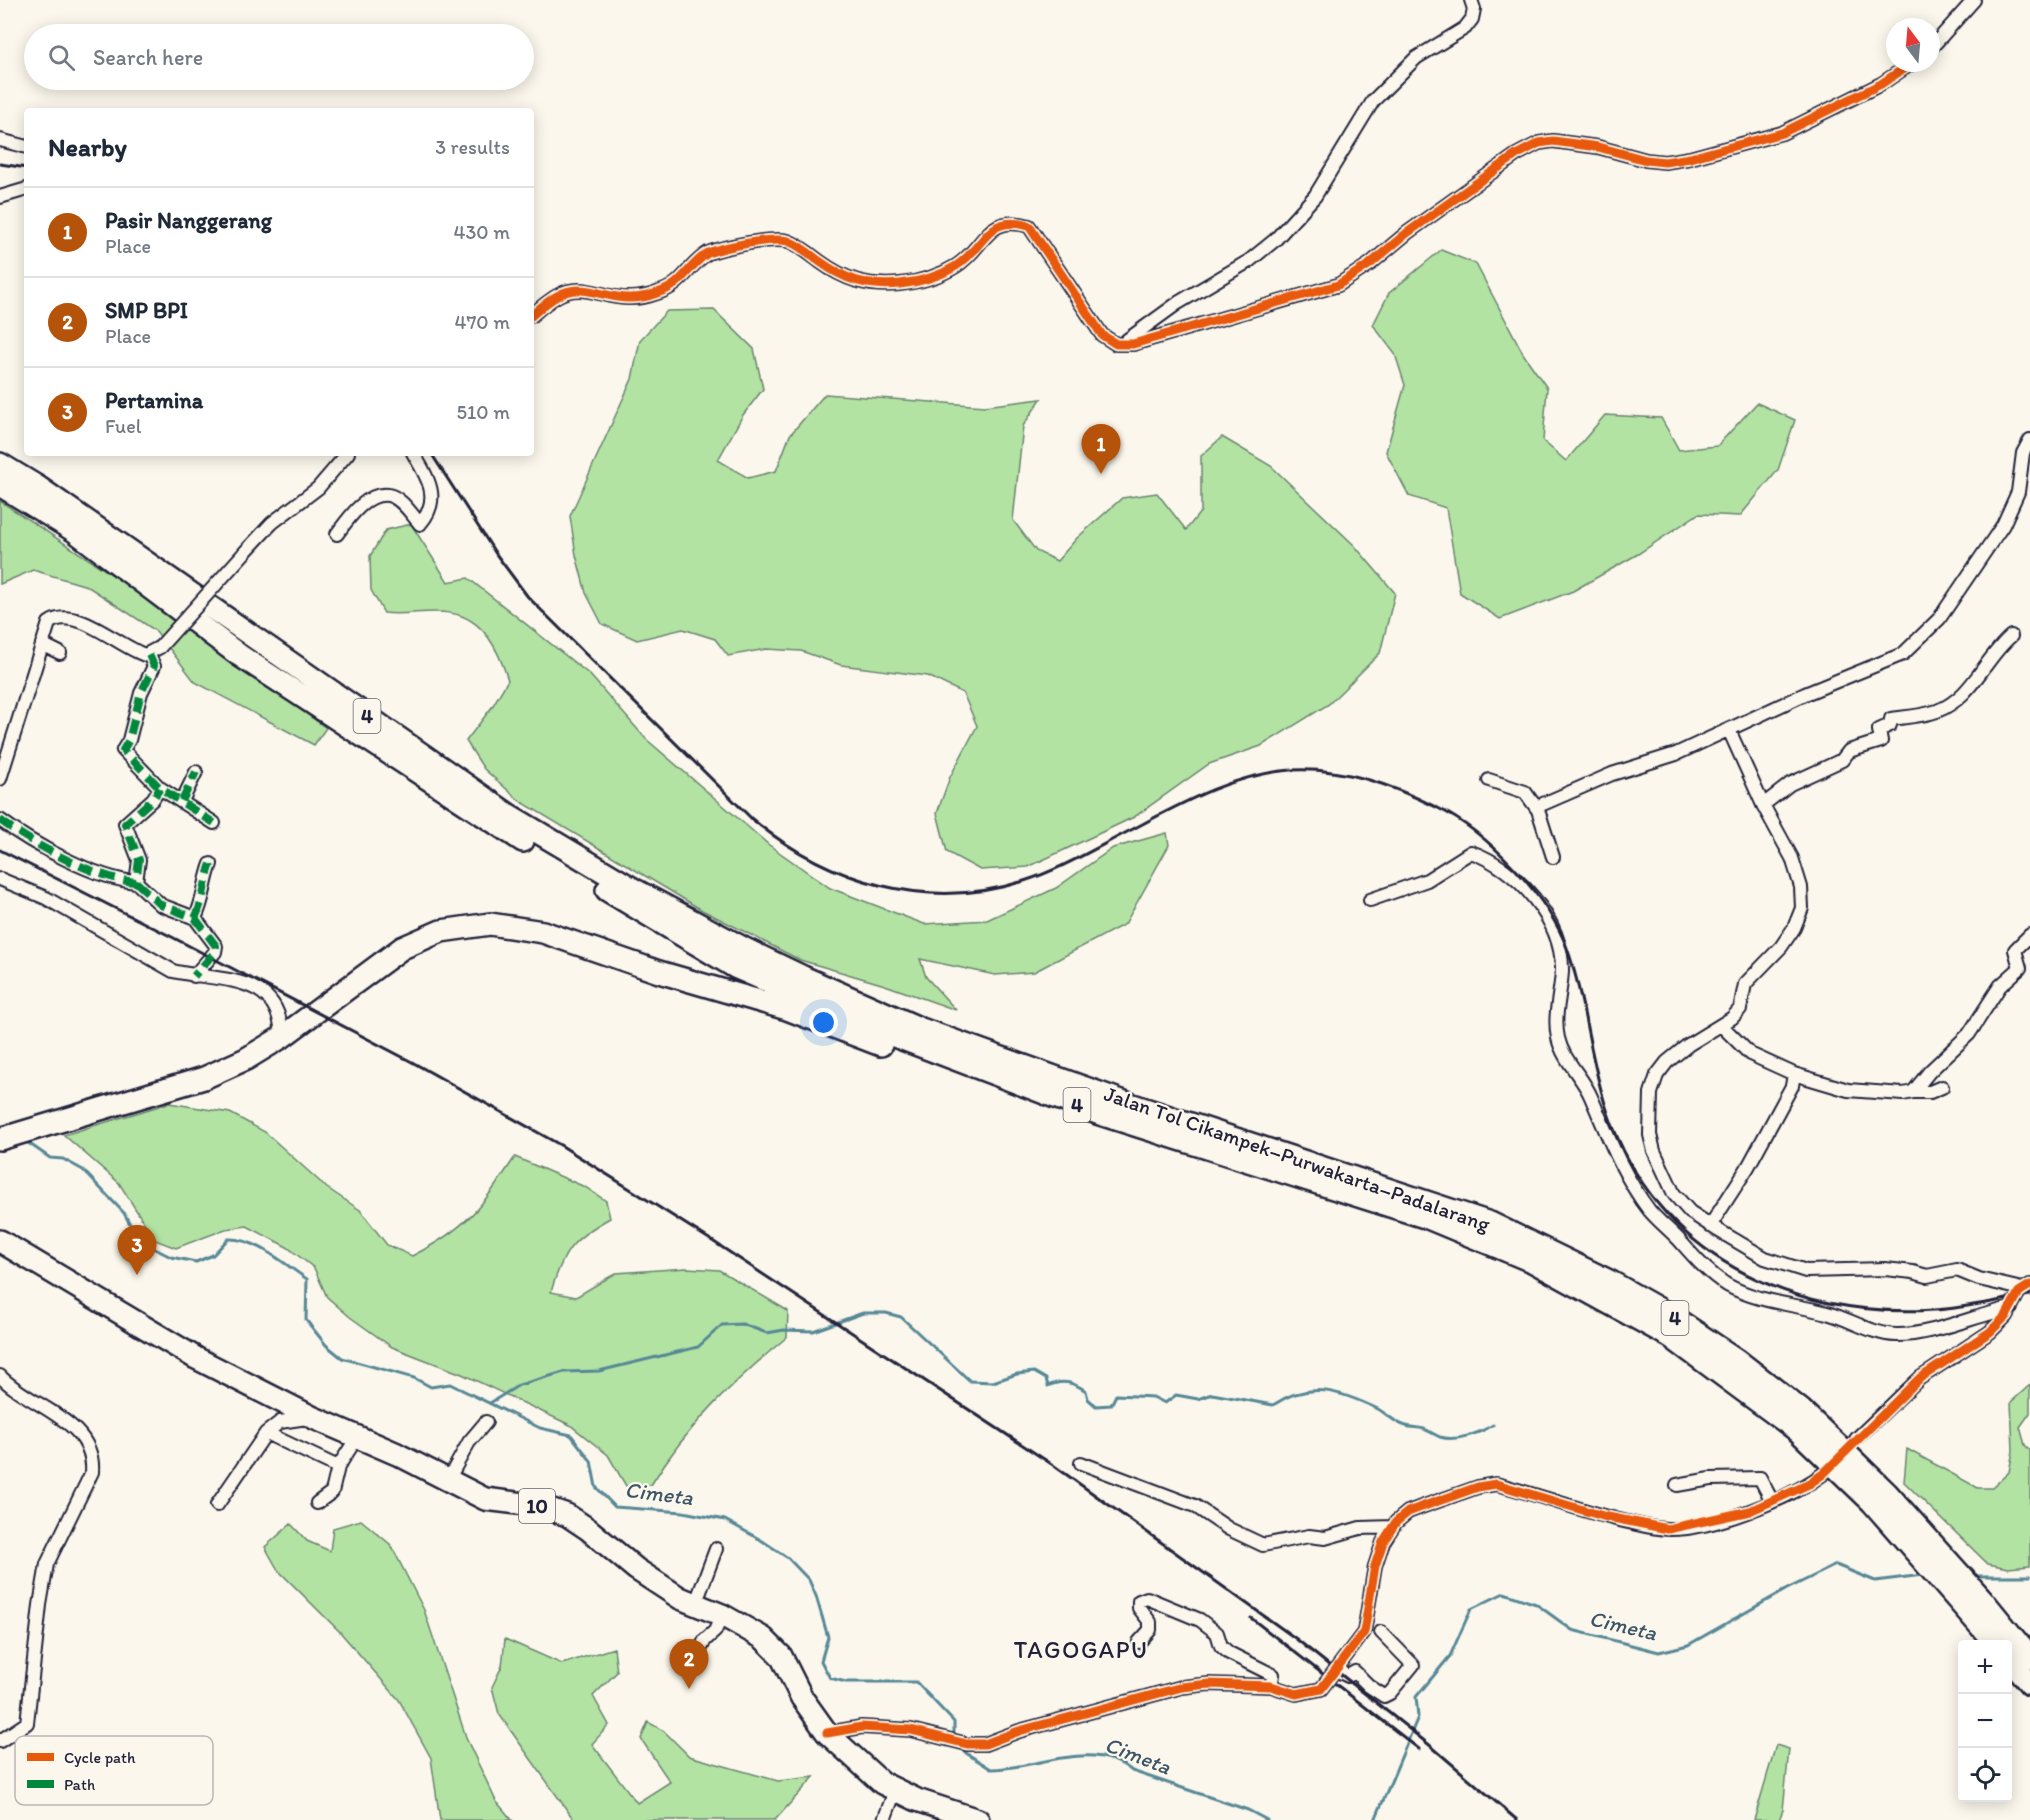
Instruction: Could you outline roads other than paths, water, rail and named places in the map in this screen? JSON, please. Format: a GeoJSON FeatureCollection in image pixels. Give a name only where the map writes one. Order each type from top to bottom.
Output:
{"type":"FeatureCollection","features":[{"type":"Feature","properties":{"kind":"highway","name":"Jalan Tol Cikampek–Purwakarta–Padalarang"},"geometry":{"type":"LineString","coordinates":[[0,464],[38,487],[509,815],[663,906],[804,977],[921,1029],[1127,1103],[1490,1222],[1611,1282],[1673,1317],[1737,1360],[1801,1410],[1879,1497],[1993,1640]]}},
{"type":"Feature","properties":{"kind":"highway","name":"Jalan Tol Cikampek–Purwakarta–Padalarang"},"geometry":{"type":"LineString","coordinates":[[0,485],[76,532],[239,655],[486,819],[735,967],[897,1037],[1097,1113],[1428,1218],[1534,1262],[1671,1336],[1798,1431],[1879,1497],[1982,1599],[2030,1658]]}},
{"type":"Feature","properties":{"kind":"highway"},"geometry":{"type":"LineString","coordinates":[[2,1139],[204,1078],[246,1059],[282,1037],[402,948],[441,931],[490,924],[543,932],[658,972],[787,1010],[962,1074],[1022,1083]]}},
{"type":"Feature","properties":{"kind":"highway","name":"10"},"geometry":{"type":"LineString","coordinates":[[0,1229],[38,1264]]}},
{"type":"Feature","properties":{"kind":"highway","name":"10"},"geometry":{"type":"LineString","coordinates":[[0,1241],[22,1257],[38,1264],[196,1358],[314,1418],[358,1436],[485,1499],[541,1506],[567,1515],[636,1569],[694,1605],[722,1615],[752,1630],[773,1646],[786,1664],[802,1698],[827,1733],[895,1791],[978,1820]]}},
{"type":"Feature","properties":{"kind":"highway"},"geometry":{"type":"LineString","coordinates":[[2012,1664],[2030,1684]]}},
{"type":"Feature","properties":{"kind":"street"},"geometry":{"type":"LineString","coordinates":[[1116,344],[1133,338],[1178,303],[1249,261],[1275,240],[1315,196],[1373,101],[1410,63],[1465,28],[1472,19],[1474,9],[1471,0]]}},
{"type":"Feature","properties":{"kind":"street"},"geometry":{"type":"LineString","coordinates":[[1940,38],[1974,0]]}},
{"type":"Feature","properties":{"kind":"street"},"geometry":{"type":"LineString","coordinates":[[534,314],[557,295],[583,288],[628,298],[657,293],[685,279],[699,259],[708,253],[774,241],[788,241],[848,280],[896,284],[916,282],[956,267],[972,253],[990,230],[1009,221],[1029,226],[1102,336],[1116,344],[1140,342],[1338,285],[1370,264],[1407,233],[1516,155],[1539,143],[1553,141],[1598,147],[1646,160],[1665,162],[1690,158],[1782,133],[1881,84],[1899,72]]}},
{"type":"Feature","properties":{"kind":"street"},"geometry":{"type":"LineString","coordinates":[[0,140],[24,146]]}},
{"type":"Feature","properties":{"kind":"street"},"geometry":{"type":"LineString","coordinates":[[0,197],[24,190]]}},
{"type":"Feature","properties":{"kind":"street"},"geometry":{"type":"LineString","coordinates":[[1536,807],[1612,774],[1663,759],[1805,694],[1896,658],[1908,651],[1939,619],[2003,525],[2018,492],[2023,453],[2030,440]]}},
{"type":"Feature","properties":{"kind":"street"},"geometry":{"type":"LineString","coordinates":[[214,823],[160,788],[123,750],[129,740],[141,693],[154,666],[154,651],[272,524],[318,488],[345,456]]}},
{"type":"Feature","properties":{"kind":"street"},"geometry":{"type":"LineString","coordinates":[[337,534],[356,511],[371,498],[388,495],[420,524],[429,513],[432,499],[427,477],[415,456]]}},
{"type":"Feature","properties":{"kind":"street"},"geometry":{"type":"LineString","coordinates":[[0,779],[18,728],[49,623],[57,618],[69,617],[137,652],[154,651]]}},
{"type":"Feature","properties":{"kind":"street"},"geometry":{"type":"LineString","coordinates":[[1763,805],[1790,784],[1842,760],[1849,751],[1881,741],[1880,730],[1890,724],[1891,719],[1938,711],[1957,699],[1995,651],[2011,636]]}},
{"type":"Feature","properties":{"kind":"street"},"geometry":{"type":"LineString","coordinates":[[42,644],[60,653]]}},
{"type":"Feature","properties":{"kind":"street"},"geometry":{"type":"LineString","coordinates":[[1729,730],[1763,805],[1792,858],[1801,887],[1802,908],[1794,928],[1781,947],[1745,984],[1740,1009],[1722,1026],[1688,1045],[1667,1062],[1657,1075],[1651,1093],[1649,1119],[1654,1152],[1674,1194],[1690,1212],[1710,1226],[1765,1258],[1806,1271],[1885,1269],[1927,1276],[1956,1270],[1979,1279],[2026,1287],[1990,1332],[1920,1378],[1856,1439]]}},
{"type":"Feature","properties":{"kind":"street"},"geometry":{"type":"LineString","coordinates":[[182,801],[196,772]]}},
{"type":"Feature","properties":{"kind":"street"},"geometry":{"type":"LineString","coordinates":[[1489,780],[1525,792],[1536,807],[1553,858]]}},
{"type":"Feature","properties":{"kind":"street"},"geometry":{"type":"LineString","coordinates":[[136,882],[139,860],[125,824],[153,799],[160,788]]}},
{"type":"Feature","properties":{"kind":"street"},"geometry":{"type":"LineString","coordinates":[[0,820],[41,845],[89,868],[126,881],[136,882],[167,909],[195,918],[216,946],[215,952],[194,976]]}},
{"type":"Feature","properties":{"kind":"street"},"geometry":{"type":"LineString","coordinates":[[1370,900],[1427,880],[1471,852],[1504,868],[1527,892],[1546,917],[1559,948],[1561,984],[1557,1009],[1558,1037],[1561,1048],[1590,1095],[1616,1155],[1649,1210],[1698,1262],[1728,1285],[1758,1297],[1829,1313],[1858,1326],[1896,1335],[2011,1308]]}},
{"type":"Feature","properties":{"kind":"street"},"geometry":{"type":"LineString","coordinates":[[195,918],[202,905],[204,880],[211,864]]}},
{"type":"Feature","properties":{"kind":"street"},"geometry":{"type":"LineString","coordinates":[[0,879],[46,898],[173,970],[194,976],[232,979],[260,990],[274,1004],[282,1024],[282,1037]]}},
{"type":"Feature","properties":{"kind":"street"},"geometry":{"type":"LineString","coordinates":[[1913,1092],[1930,1071],[1969,1034],[2000,986],[2020,968],[2015,950],[2030,935]]}},
{"type":"Feature","properties":{"kind":"street"},"geometry":{"type":"LineString","coordinates":[[1722,1026],[1750,1054],[1794,1074],[1865,1093],[1930,1092],[1942,1087]]}},
{"type":"Feature","properties":{"kind":"street"},"geometry":{"type":"LineString","coordinates":[[1710,1226],[1748,1167],[1792,1086],[1794,1074]]}},
{"type":"Feature","properties":{"kind":"street"},"geometry":{"type":"LineString","coordinates":[[0,1376],[12,1389],[59,1416],[85,1440],[93,1461],[92,1472],[47,1564],[40,1605],[27,1723],[0,1741]]}},
{"type":"Feature","properties":{"kind":"street"},"geometry":{"type":"LineString","coordinates":[[217,1505],[266,1433],[280,1422],[314,1418]]}},
{"type":"Feature","properties":{"kind":"street"},"geometry":{"type":"LineString","coordinates":[[448,1480],[469,1442],[486,1422]]}},
{"type":"Feature","properties":{"kind":"street"},"geometry":{"type":"LineString","coordinates":[[266,1433],[338,1467]]}},
{"type":"Feature","properties":{"kind":"street"},"geometry":{"type":"LineString","coordinates":[[317,1503],[332,1492],[338,1467],[358,1436]]}},
{"type":"Feature","properties":{"kind":"street"},"geometry":{"type":"LineString","coordinates":[[1081,1463],[1195,1506],[1229,1529],[1263,1545],[1309,1536],[1325,1538],[1360,1528],[1392,1527]]}},
{"type":"Feature","properties":{"kind":"street"},"geometry":{"type":"LineString","coordinates":[[827,1733],[862,1727],[911,1730],[967,1744],[986,1744],[1019,1731],[1182,1687],[1209,1684],[1271,1686],[1296,1694],[1308,1694],[1321,1689],[1364,1632],[1375,1566],[1383,1542],[1392,1527],[1408,1512],[1478,1487],[1496,1484],[1603,1516],[1668,1529],[1736,1516],[1809,1484],[1823,1474]]}},
{"type":"Feature","properties":{"kind":"street"},"geometry":{"type":"LineString","coordinates":[[1677,1485],[1711,1479],[1760,1478],[1773,1501]]}},
{"type":"Feature","properties":{"kind":"street"},"geometry":{"type":"LineString","coordinates":[[694,1605],[716,1549]]}},
{"type":"Feature","properties":{"kind":"street"},"geometry":{"type":"LineString","coordinates":[[1138,1642],[1150,1630],[1150,1622],[1139,1608],[1139,1601],[1147,1598],[1200,1620],[1217,1633],[1221,1646],[1229,1653],[1273,1675],[1271,1686]]}},
{"type":"Feature","properties":{"kind":"street"},"geometry":{"type":"LineString","coordinates":[[689,1672],[705,1640],[715,1631],[722,1615]]}},
{"type":"Feature","properties":{"kind":"street"},"geometry":{"type":"LineString","coordinates":[[1336,1670],[1348,1676],[1355,1672],[1379,1693],[1384,1696],[1390,1693],[1413,1665],[1381,1632]]}},
{"type":"Feature","properties":{"kind":"street"},"geometry":{"type":"LineString","coordinates":[[884,1820],[895,1791]]}},
{"type":"Feature","properties":{"kind":"waterway","name":"Cimeta"},"geometry":{"type":"LineString","coordinates":[[24,1140],[50,1158],[63,1159],[83,1170],[124,1213],[139,1241],[171,1257],[196,1262],[213,1255],[228,1239],[260,1247],[280,1259],[307,1279],[306,1320],[326,1345],[342,1358],[414,1378],[431,1387],[450,1384],[540,1428],[571,1435],[591,1461],[596,1487],[615,1507],[683,1512],[725,1520],[761,1540],[788,1558],[809,1580],[828,1637],[821,1661],[830,1678],[846,1682],[916,1682],[954,1722],[954,1737]]}},
{"type":"Feature","properties":{"kind":"waterway"},"geometry":{"type":"LineString","coordinates":[[490,1403],[519,1385],[564,1372],[599,1371],[698,1347],[722,1325],[742,1324],[767,1333],[784,1330],[813,1331],[863,1313],[886,1313],[901,1317],[970,1381],[993,1382],[1017,1374],[1034,1372],[1046,1379],[1048,1386],[1063,1382],[1081,1388],[1086,1391],[1088,1399],[1096,1406],[1111,1405],[1116,1395],[1153,1397],[1165,1403],[1176,1395],[1198,1399],[1212,1394],[1273,1405],[1300,1393],[1325,1391],[1351,1397],[1378,1409],[1402,1425],[1424,1429],[1440,1437],[1468,1436],[1493,1425]]}},
{"type":"Feature","properties":{"kind":"waterway","name":"Cimeta"},"geometry":{"type":"LineString","coordinates":[[1375,1820],[1418,1717],[1416,1697],[1450,1656],[1471,1609],[1504,1593],[1536,1604],[1572,1630],[1659,1652],[1688,1645],[1787,1589],[1836,1565],[1875,1581],[1923,1575]]}},
{"type":"Feature","properties":{"kind":"waterway","name":"Cimeta"},"geometry":{"type":"LineString","coordinates":[[1972,1576],[2030,1576]]}},
{"type":"Feature","properties":{"kind":"waterway","name":"Cimeta"},"geometry":{"type":"LineString","coordinates":[[961,1747],[966,1753],[991,1769],[1082,1756],[1100,1757],[1116,1761],[1132,1771],[1248,1810],[1267,1820]]}},
{"type":"Feature","properties":{"kind":"railway"},"geometry":{"type":"LineString","coordinates":[[0,164],[24,168]]}},
{"type":"Feature","properties":{"kind":"railway"},"geometry":{"type":"LineString","coordinates":[[433,456],[496,554],[528,597],[752,819],[813,860],[880,885],[915,892],[951,893],[988,890],[1024,881],[1052,870],[1189,800],[1249,777],[1291,770],[1329,771],[1385,785],[1438,808],[1476,833],[1514,867],[1546,908],[1567,948],[1579,989],[1602,1093],[1608,1113],[1630,1163],[1659,1205],[1694,1240],[1735,1268],[1780,1289],[1829,1303],[1881,1310],[1934,1310],[2030,1295]]}},
{"type":"Feature","properties":{"kind":"railway"},"geometry":{"type":"LineString","coordinates":[[0,850],[412,1062],[562,1146],[714,1242],[1053,1465],[1295,1638],[1432,1747],[1517,1820]]}},
{"type":"Feature","properties":{"kind":"railway"},"geometry":{"type":"LineString","coordinates":[[1251,1618],[1419,1749]]}},
{"type":"Feature","properties":{"kind":"place","name":"Pasir Nanggerang"},"geometry":{"type":"Point","coordinates":[1101,474]}},
{"type":"Feature","properties":{"kind":"place","name":"Pertamina"},"geometry":{"type":"Point","coordinates":[137,1275]}},
{"type":"Feature","properties":{"kind":"place","name":"SMP BPI"},"geometry":{"type":"Point","coordinates":[689,1689]}},
{"type":"Feature","properties":{"kind":"district","name":"TAGOGAPU"},"geometry":{"type":"Point","coordinates":[1081,1650]}}]}
